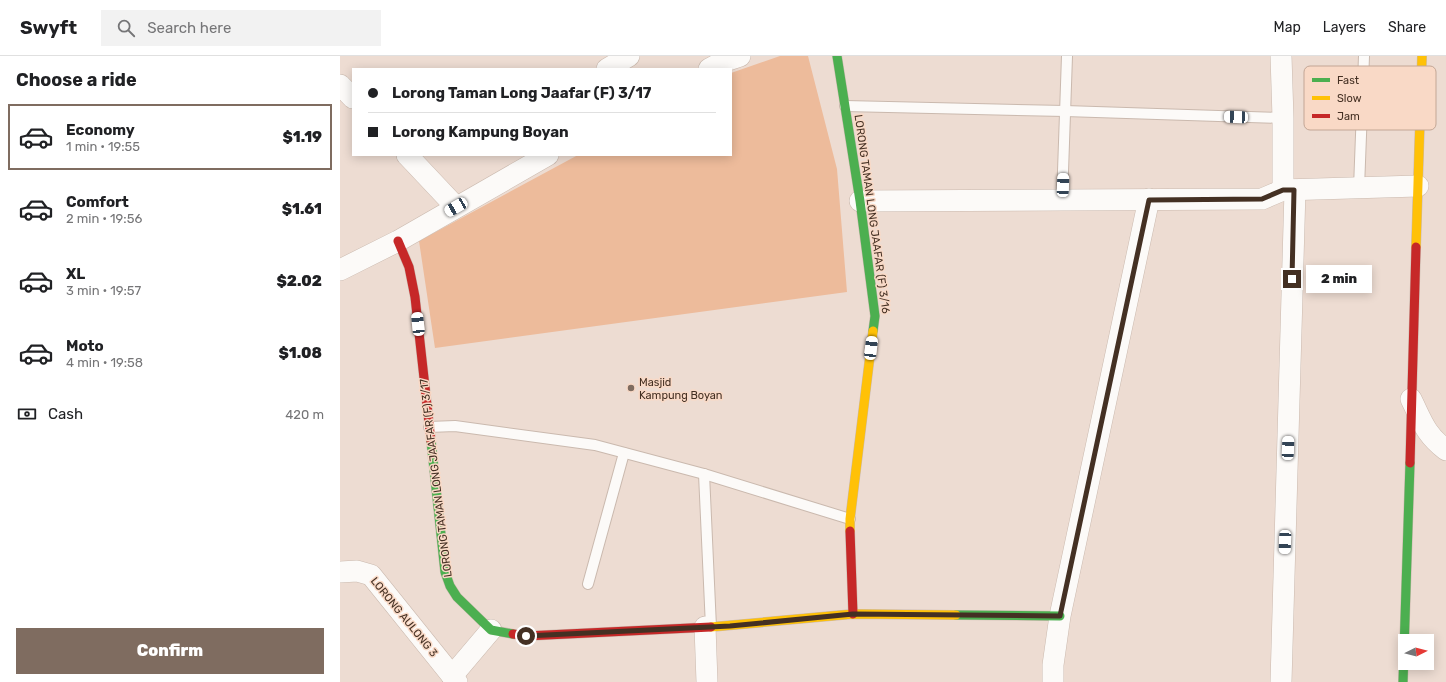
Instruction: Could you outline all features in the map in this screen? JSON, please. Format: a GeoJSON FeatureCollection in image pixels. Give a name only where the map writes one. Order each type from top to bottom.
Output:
{"type":"FeatureCollection","features":[{"type":"Feature","properties":{"kind":"street"},"geometry":{"type":"LineString","coordinates":[[609,68],[629,56]]}},
{"type":"Feature","properties":{"kind":"street","name":"LORONG TAMAN LONG JAAFAR (F) 3/16"},"geometry":{"type":"LineString","coordinates":[[837,56],[860,201],[875,316],[850,519],[853,614]]}},
{"type":"Feature","properties":{"kind":"street"},"geometry":{"type":"LineString","coordinates":[[1281,56],[1283,118],[1289,190],[1281,682]]}},
{"type":"Feature","properties":{"kind":"street"},"geometry":{"type":"LineString","coordinates":[[1422,56],[1422,66]]}},
{"type":"Feature","properties":{"kind":"street"},"geometry":{"type":"LineString","coordinates":[[340,85],[352,97]]}},
{"type":"Feature","properties":{"kind":"street"},"geometry":{"type":"LineString","coordinates":[[1402,682],[1420,130]]}},
{"type":"Feature","properties":{"kind":"street"},"geometry":{"type":"LineString","coordinates":[[408,156],[456,207]]}},
{"type":"Feature","properties":{"kind":"street"},"geometry":{"type":"LineString","coordinates":[[340,270],[398,241],[536,158]]}},
{"type":"Feature","properties":{"kind":"street"},"geometry":{"type":"LineString","coordinates":[[860,201],[1262,199],[1289,190],[1418,186]]}},
{"type":"Feature","properties":{"kind":"street"},"geometry":{"type":"LineString","coordinates":[[1053,682],[1053,665],[1060,616],[1149,200]]}},
{"type":"Feature","properties":{"kind":"street","name":"LORONG TAMAN LONG JAAFAR (F) 3/17"},"geometry":{"type":"LineString","coordinates":[[398,241],[409,267],[415,297],[445,572],[450,586],[457,597],[491,630]]}},
{"type":"Feature","properties":{"kind":"street"},"geometry":{"type":"LineString","coordinates":[[1411,399],[1426,431],[1434,441],[1446,450]]}},
{"type":"Feature","properties":{"kind":"street","name":"LORONG AULONG 3"},"geometry":{"type":"LineString","coordinates":[[340,572],[357,571],[371,575],[455,679]]}},
{"type":"Feature","properties":{"kind":"street"},"geometry":{"type":"LineString","coordinates":[[455,679],[491,630],[526,636],[730,626],[853,614],[1060,616]]}},
{"type":"Feature","properties":{"kind":"street"},"geometry":{"type":"LineString","coordinates":[[707,682],[708,627]]}},
{"type":"Feature","properties":{"kind":"lane"},"geometry":{"type":"LineString","coordinates":[[1062,200],[1067,56]]}},
{"type":"Feature","properties":{"kind":"lane"},"geometry":{"type":"LineString","coordinates":[[1364,56],[1364,66]]}},
{"type":"Feature","properties":{"kind":"lane"},"geometry":{"type":"LineString","coordinates":[[845,106],[1283,118]]}},
{"type":"Feature","properties":{"kind":"lane"},"geometry":{"type":"LineString","coordinates":[[1360,188],[1362,130]]}},
{"type":"Feature","properties":{"kind":"lane"},"geometry":{"type":"LineString","coordinates":[[428,427],[455,426],[595,445],[704,474],[850,519]]}},
{"type":"Feature","properties":{"kind":"lane"},"geometry":{"type":"LineString","coordinates":[[588,584],[624,453]]}},
{"type":"Feature","properties":{"kind":"lane"},"geometry":{"type":"LineString","coordinates":[[704,474],[708,627]]}},
{"type":"Feature","properties":{"kind":"shaded area"},"geometry":{"type":"Polygon","coordinates":[[[780,56],[808,56],[837,169],[847,292],[435,348],[419,241],[576,156],[732,156],[732,73],[780,56]]]}},
{"type":"Feature","properties":{"kind":"traffic: fast"},"geometry":{"type":"LineString","coordinates":[[837,56],[860,201],[875,316],[873,331]]}},
{"type":"Feature","properties":{"kind":"traffic: fast"},"geometry":{"type":"LineString","coordinates":[[431,441],[445,572],[450,586],[457,597],[491,630],[513,634]]}},
{"type":"Feature","properties":{"kind":"traffic: fast"},"geometry":{"type":"LineString","coordinates":[[1403,682],[1410,463]]}},
{"type":"Feature","properties":{"kind":"traffic: fast"},"geometry":{"type":"LineString","coordinates":[[956,615],[1060,616]]}},
{"type":"Feature","properties":{"kind":"traffic: slow"},"geometry":{"type":"LineString","coordinates":[[1422,56],[1422,66]]}},
{"type":"Feature","properties":{"kind":"traffic: slow"},"geometry":{"type":"LineString","coordinates":[[1416,247],[1420,130]]}},
{"type":"Feature","properties":{"kind":"traffic: slow"},"geometry":{"type":"LineString","coordinates":[[850,531],[850,519],[873,331]]}},
{"type":"Feature","properties":{"kind":"traffic: slow"},"geometry":{"type":"LineString","coordinates":[[711,627],[853,614],[956,615]]}},
{"type":"Feature","properties":{"kind":"traffic: jam"},"geometry":{"type":"LineString","coordinates":[[398,241],[409,267],[415,297],[431,441]]}},
{"type":"Feature","properties":{"kind":"traffic: jam"},"geometry":{"type":"LineString","coordinates":[[1410,463],[1416,247]]}},
{"type":"Feature","properties":{"kind":"traffic: jam"},"geometry":{"type":"LineString","coordinates":[[850,531],[853,614]]}},
{"type":"Feature","properties":{"kind":"traffic: jam"},"geometry":{"type":"LineString","coordinates":[[513,634],[526,636],[711,627]]}},
{"type":"Feature","properties":{"kind":"place","name":"Masjid Kampung Boyan"},"geometry":{"type":"Point","coordinates":[631,388]}},
{"type":"Feature","properties":{"kind":"route"},"geometry":{"type":"LineString","coordinates":[[526,636],[730,626],[853,614],[1060,616],[1149,200],[1262,199],[1283,190],[1294,190],[1292,279]]}}]}
